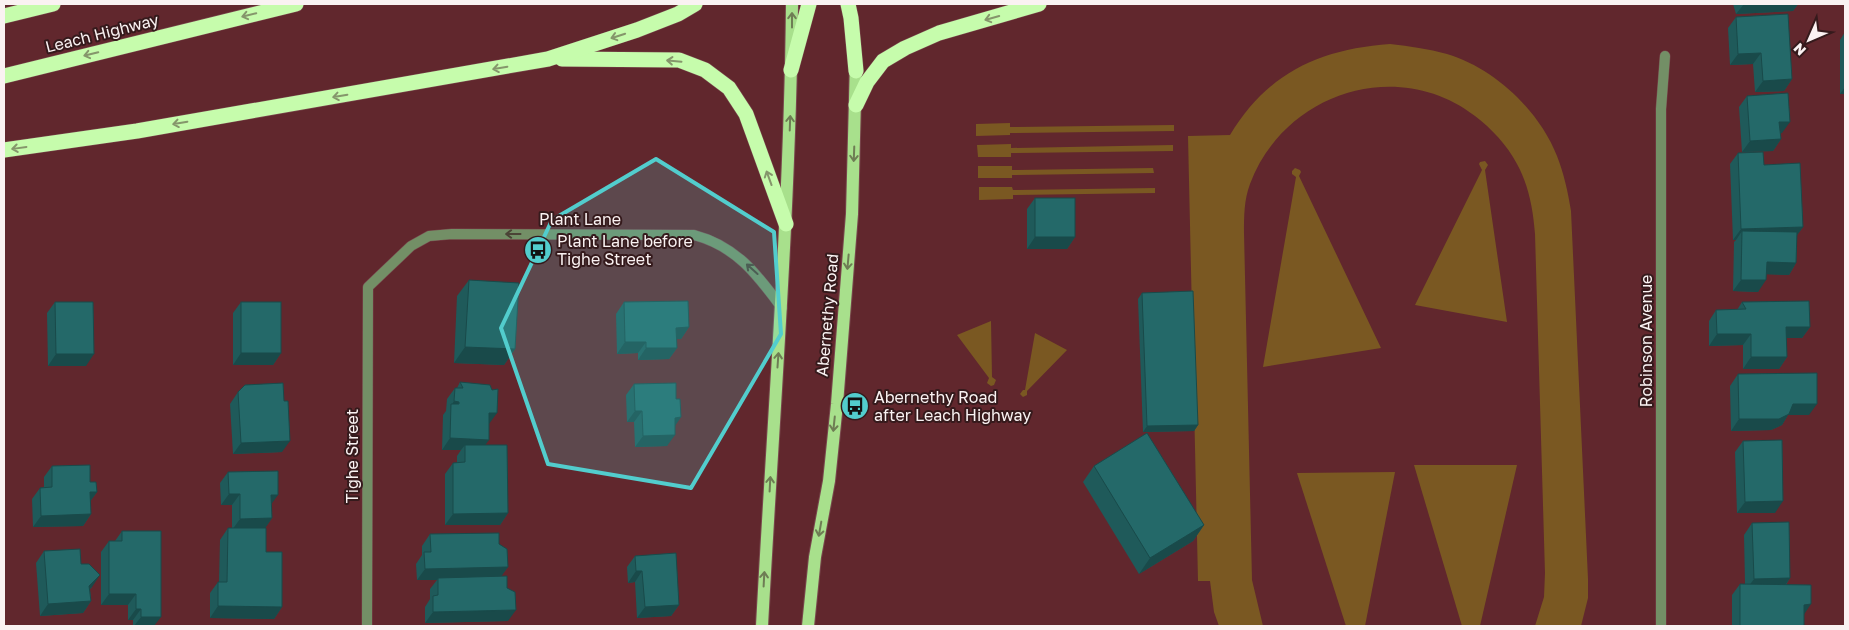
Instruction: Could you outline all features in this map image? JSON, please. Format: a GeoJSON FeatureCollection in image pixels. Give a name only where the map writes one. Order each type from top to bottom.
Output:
{"type":"FeatureCollection","features":[{"type":"Feature","properties":{"kind":"highway"},"geometry":{"type":"LineString","coordinates":[[4,16],[53,4]]}},
{"type":"Feature","properties":{"kind":"highway","name":"Leach Highway"},"geometry":{"type":"LineString","coordinates":[[4,76],[296,4]]}},
{"type":"Feature","properties":{"kind":"highway"},"geometry":{"type":"LineString","coordinates":[[4,150],[137,131],[548,59],[637,30],[678,14],[695,4]]}},
{"type":"Feature","properties":{"kind":"highway"},"geometry":{"type":"LineString","coordinates":[[792,70],[809,4]]}},
{"type":"Feature","properties":{"kind":"highway"},"geometry":{"type":"LineString","coordinates":[[848,4],[856,71]]}},
{"type":"Feature","properties":{"kind":"highway"},"geometry":{"type":"LineString","coordinates":[[856,105],[867,82],[883,61],[905,48],[939,33],[1039,4]]}},
{"type":"Feature","properties":{"kind":"highway"},"geometry":{"type":"LineString","coordinates":[[548,59],[679,60],[705,70],[730,88],[746,114],[786,224]]}},
{"type":"Feature","properties":{"kind":"main road"},"geometry":{"type":"LineString","coordinates":[[762,626],[782,308],[792,70],[792,4]]}},
{"type":"Feature","properties":{"kind":"main road","name":"Abernethy Road"},"geometry":{"type":"LineString","coordinates":[[808,626],[815,556],[829,481],[852,214],[857,4]]}},
{"type":"Feature","properties":{"kind":"street","name":"Robinson Avenue"},"geometry":{"type":"LineString","coordinates":[[1661,626],[1661,109],[1665,56]]}},
{"type":"Feature","properties":{"kind":"street","name":"Plant Lane"},"geometry":{"type":"LineString","coordinates":[[368,287],[411,246],[429,236],[452,234],[694,235],[709,239],[728,248],[758,275],[782,308]]}},
{"type":"Feature","properties":{"kind":"street","name":"Tighe Street"},"geometry":{"type":"LineString","coordinates":[[368,287],[368,626]]}},
{"type":"Feature","properties":{"kind":"highlighted area"},"geometry":{"type":"Polygon","coordinates":[[[656,159],[774,232],[781,334],[691,488],[548,464],[501,328],[552,220],[656,159]]]}},
{"type":"Feature","properties":{"kind":"shaded area"},"geometry":{"type":"Polygon","coordinates":[[[1390,44],[1447,54],[1481,69],[1498,80],[1527,107],[1539,123],[1549,139],[1562,170],[1571,211],[1588,579],[1588,598],[1581,626],[1535,626],[1544,597],[1545,573],[1535,234],[1532,207],[1527,189],[1521,172],[1509,150],[1481,121],[1444,98],[1412,89],[1378,87],[1346,93],[1316,107],[1289,127],[1266,152],[1250,184],[1245,202],[1244,233],[1252,580],[1263,626],[1219,626],[1214,612],[1210,581],[1198,581],[1188,136],[1230,135],[1245,113],[1261,95],[1278,80],[1298,68],[1341,52],[1390,44]]]}},
{"type":"Feature","properties":{"kind":"shaded area"},"geometry":{"type":"Polygon","coordinates":[[[1010,123],[1010,127],[1174,125],[1174,131],[1010,133],[1010,135],[976,136],[976,124],[1010,123]]]}},
{"type":"Feature","properties":{"kind":"shaded area"},"geometry":{"type":"Polygon","coordinates":[[[1011,144],[1011,148],[1173,145],[1173,151],[1011,153],[1011,157],[978,157],[977,145],[1011,144]]]}},
{"type":"Feature","properties":{"kind":"shaded area"},"geometry":{"type":"Polygon","coordinates":[[[1485,161],[1488,165],[1485,170],[1507,322],[1415,305],[1482,170],[1479,164],[1485,161]]]}},
{"type":"Feature","properties":{"kind":"shaded area"},"geometry":{"type":"Polygon","coordinates":[[[978,166],[1012,166],[1012,170],[1153,168],[1154,173],[1012,175],[1012,178],[978,178],[978,166]]]}},
{"type":"Feature","properties":{"kind":"shaded area"},"geometry":{"type":"Polygon","coordinates":[[[1295,168],[1301,172],[1299,176],[1381,348],[1263,367],[1296,177],[1292,174],[1292,171],[1295,168]]]}},
{"type":"Feature","properties":{"kind":"shaded area"},"geometry":{"type":"Polygon","coordinates":[[[979,187],[1012,187],[1013,190],[1155,188],[1155,193],[1013,195],[1013,199],[979,200],[979,187]]]}},
{"type":"Feature","properties":{"kind":"shaded area"},"geometry":{"type":"Polygon","coordinates":[[[991,321],[992,377],[996,380],[994,385],[991,386],[987,383],[989,378],[957,335],[991,321]]]}},
{"type":"Feature","properties":{"kind":"shaded area"},"geometry":{"type":"Polygon","coordinates":[[[1035,333],[1067,350],[1027,391],[1027,395],[1023,397],[1020,394],[1025,390],[1035,333]]]}},
{"type":"Feature","properties":{"kind":"shaded area"},"geometry":{"type":"Polygon","coordinates":[[[1414,465],[1517,465],[1480,626],[1462,626],[1414,465]]]}},
{"type":"Feature","properties":{"kind":"shaded area"},"geometry":{"type":"Polygon","coordinates":[[[1395,472],[1365,626],[1346,626],[1297,473],[1395,472]]]}},
{"type":"Feature","properties":{"kind":"building"},"geometry":{"type":"Polygon","coordinates":[[[1788,14],[1792,79],[1763,81],[1761,53],[1738,54],[1736,17],[1788,14]]]}},
{"type":"Feature","properties":{"kind":"building"},"geometry":{"type":"Polygon","coordinates":[[[1788,93],[1790,122],[1779,122],[1781,139],[1750,141],[1747,96],[1788,93]]]}},
{"type":"Feature","properties":{"kind":"building"},"geometry":{"type":"Polygon","coordinates":[[[1763,152],[1764,165],[1800,163],[1803,227],[1741,229],[1738,153],[1763,152]]]}},
{"type":"Feature","properties":{"kind":"building"},"geometry":{"type":"Polygon","coordinates":[[[1035,198],[1075,198],[1075,237],[1035,237],[1035,198]]]}},
{"type":"Feature","properties":{"kind":"building"},"geometry":{"type":"Polygon","coordinates":[[[1742,231],[1797,232],[1796,263],[1767,262],[1766,280],[1741,280],[1742,231]]]}},
{"type":"Feature","properties":{"kind":"building"},"geometry":{"type":"Polygon","coordinates":[[[469,280],[519,283],[515,349],[465,347],[469,280]]]}},
{"type":"Feature","properties":{"kind":"building"},"geometry":{"type":"Polygon","coordinates":[[[1193,291],[1198,425],[1147,426],[1142,293],[1193,291]]]}},
{"type":"Feature","properties":{"kind":"building"},"geometry":{"type":"Polygon","coordinates":[[[688,301],[689,327],[676,328],[677,348],[646,348],[646,342],[625,342],[624,302],[688,301]]]}},
{"type":"Feature","properties":{"kind":"building"},"geometry":{"type":"Polygon","coordinates":[[[1809,301],[1810,327],[1786,327],[1787,357],[1751,357],[1751,334],[1717,334],[1716,310],[1746,309],[1742,302],[1809,301]]]}},
{"type":"Feature","properties":{"kind":"building"},"geometry":{"type":"Polygon","coordinates":[[[55,302],[93,302],[94,354],[56,354],[55,302]]]}},
{"type":"Feature","properties":{"kind":"building"},"geometry":{"type":"Polygon","coordinates":[[[241,302],[281,302],[281,353],[241,353],[241,302]]]}},
{"type":"Feature","properties":{"kind":"building"},"geometry":{"type":"Polygon","coordinates":[[[1817,373],[1817,404],[1793,404],[1789,414],[1779,419],[1739,419],[1738,374],[1817,373]]]}},
{"type":"Feature","properties":{"kind":"building"},"geometry":{"type":"Polygon","coordinates":[[[460,382],[490,385],[492,390],[498,389],[497,413],[489,413],[489,440],[450,438],[451,404],[459,404],[459,402],[454,401],[455,388],[463,388],[460,382]]]}},
{"type":"Feature","properties":{"kind":"building"},"geometry":{"type":"Polygon","coordinates":[[[283,383],[284,401],[288,401],[290,441],[241,443],[238,392],[245,385],[283,383]]]}},
{"type":"Feature","properties":{"kind":"building"},"geometry":{"type":"Polygon","coordinates":[[[676,383],[676,399],[680,399],[681,417],[675,418],[675,435],[643,436],[642,411],[635,411],[634,384],[676,383]]]}},
{"type":"Feature","properties":{"kind":"building"},"geometry":{"type":"Polygon","coordinates":[[[1147,433],[1204,525],[1150,558],[1094,466],[1147,433]]]}},
{"type":"Feature","properties":{"kind":"building"},"geometry":{"type":"Polygon","coordinates":[[[1782,440],[1783,501],[1745,502],[1743,441],[1782,440]]]}},
{"type":"Feature","properties":{"kind":"building"},"geometry":{"type":"Polygon","coordinates":[[[465,445],[507,445],[508,513],[453,514],[453,463],[465,462],[465,445]]]}},
{"type":"Feature","properties":{"kind":"building"},"geometry":{"type":"Polygon","coordinates":[[[90,465],[90,482],[96,482],[97,492],[90,492],[91,514],[41,516],[40,488],[52,487],[52,466],[90,465]]]}},
{"type":"Feature","properties":{"kind":"building"},"geometry":{"type":"Polygon","coordinates":[[[278,471],[278,495],[271,495],[272,518],[240,519],[240,494],[229,494],[228,472],[278,471]]]}},
{"type":"Feature","properties":{"kind":"building"},"geometry":{"type":"Polygon","coordinates":[[[1789,522],[1790,578],[1754,579],[1752,523],[1789,522]]]}},
{"type":"Feature","properties":{"kind":"building"},"geometry":{"type":"Polygon","coordinates":[[[228,528],[266,528],[266,552],[282,552],[282,607],[218,606],[218,582],[227,582],[228,528]]]}},
{"type":"Feature","properties":{"kind":"building"},"geometry":{"type":"Polygon","coordinates":[[[122,531],[161,531],[161,617],[141,617],[141,609],[136,609],[136,594],[109,594],[109,541],[122,541],[122,531]]]}},
{"type":"Feature","properties":{"kind":"building"},"geometry":{"type":"Polygon","coordinates":[[[499,533],[499,544],[507,549],[508,567],[425,569],[424,552],[431,552],[430,534],[499,533]]]}},
{"type":"Feature","properties":{"kind":"building"},"geometry":{"type":"Polygon","coordinates":[[[80,549],[81,564],[89,564],[100,575],[89,586],[91,601],[48,604],[44,551],[80,549]]]}},
{"type":"Feature","properties":{"kind":"building"},"geometry":{"type":"Polygon","coordinates":[[[676,553],[679,605],[645,607],[642,571],[636,571],[635,556],[676,553]]]}},
{"type":"Feature","properties":{"kind":"building"},"geometry":{"type":"Polygon","coordinates":[[[507,576],[507,588],[515,592],[516,610],[433,612],[433,596],[438,595],[438,578],[507,576]]]}},
{"type":"Feature","properties":{"kind":"building"},"geometry":{"type":"Polygon","coordinates":[[[1740,584],[1811,585],[1811,604],[1804,605],[1804,626],[1740,626],[1740,584]]]}},
{"type":"Feature","properties":{"kind":"place","name":"Plant Lane before Tighe Street"},"geometry":{"type":"Point","coordinates":[538,250]}},
{"type":"Feature","properties":{"kind":"place","name":"Abernethy Road after Leach Highway"},"geometry":{"type":"Point","coordinates":[855,406]}}]}
